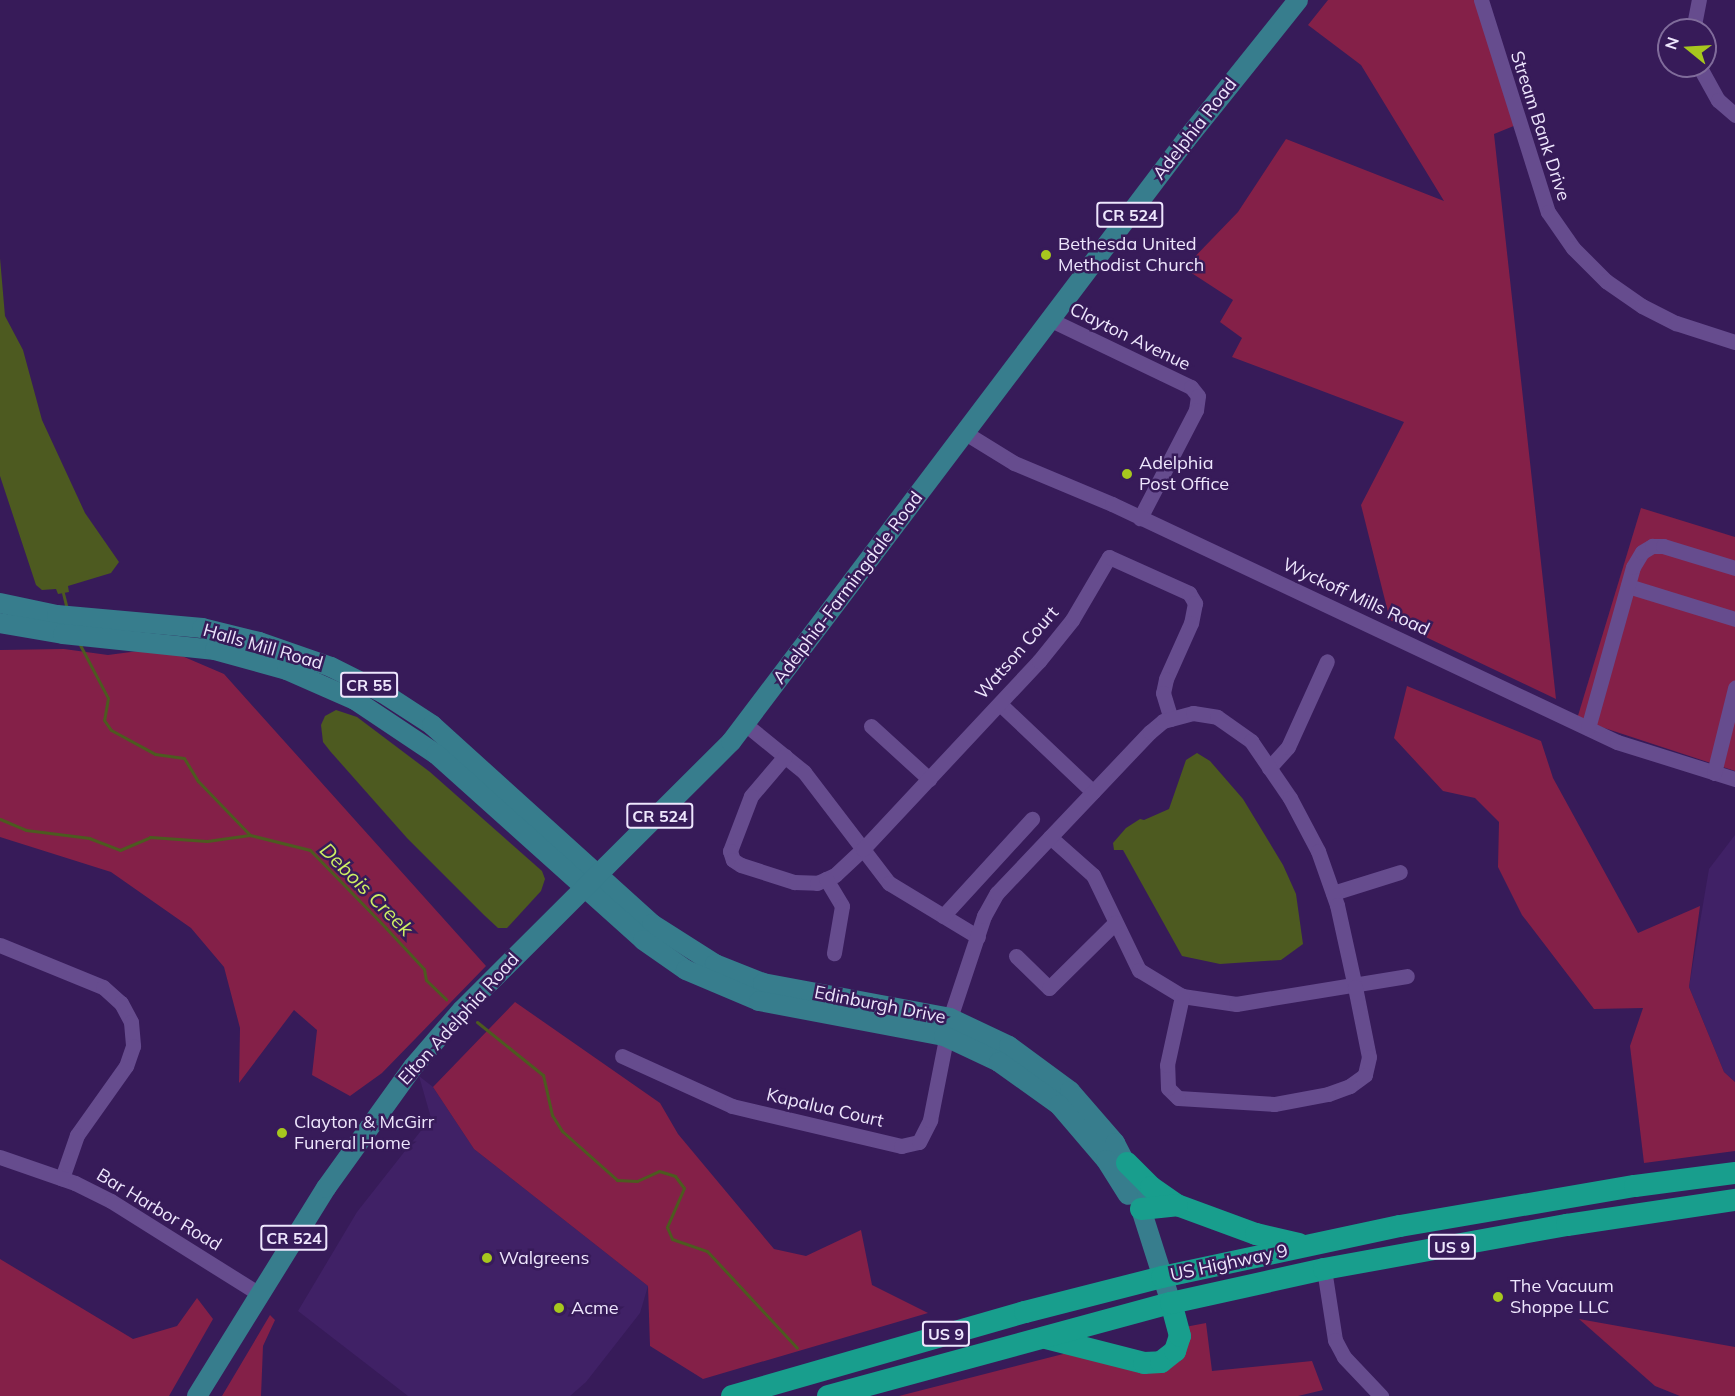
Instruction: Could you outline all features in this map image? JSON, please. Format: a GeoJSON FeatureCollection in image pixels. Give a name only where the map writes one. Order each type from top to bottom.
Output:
{"type":"FeatureCollection","features":[{"type":"Feature","properties":{"kind":"highway"},"geometry":{"type":"LineString","coordinates":[[1127,1163],[1151,1187],[1177,1204],[1257,1234],[1306,1246]]}},
{"type":"Feature","properties":{"kind":"highway","name":"US Highway 9"},"geometry":{"type":"LineString","coordinates":[[732,1396],[1014,1315],[1162,1277],[1306,1246],[1635,1185],[1735,1173]]}},
{"type":"Feature","properties":{"kind":"highway","name":"US Highway 9"},"geometry":{"type":"LineString","coordinates":[[828,1396],[949,1366],[1042,1336],[1171,1303],[1324,1269],[1567,1225],[1735,1200]]}},
{"type":"Feature","properties":{"kind":"highway"},"geometry":{"type":"LineString","coordinates":[[1141,1209],[1177,1204]]}},
{"type":"Feature","properties":{"kind":"highway"},"geometry":{"type":"LineString","coordinates":[[1042,1336],[1144,1363],[1161,1362],[1175,1351],[1180,1336],[1171,1303]]}},
{"type":"Feature","properties":{"kind":"main road","name":"Adelphia Road"},"geometry":{"type":"LineString","coordinates":[[967,434],[1186,140],[1298,0]]}},
{"type":"Feature","properties":{"kind":"main road","name":"Adelphia-Farmingdale Road"},"geometry":{"type":"LineString","coordinates":[[731,742],[967,434]]}},
{"type":"Feature","properties":{"kind":"main road","name":"Halls Mill Road"},"geometry":{"type":"LineString","coordinates":[[0,603],[57,615],[211,630],[274,646],[345,673],[383,693],[440,732],[600,873]]}},
{"type":"Feature","properties":{"kind":"main road","name":"Halls Mill Road"},"geometry":{"type":"LineString","coordinates":[[0,623],[86,637],[185,645],[238,655],[287,670],[345,696],[397,724],[436,754],[586,888]]}},
{"type":"Feature","properties":{"kind":"main road","name":"Elton Adelphia Road"},"geometry":{"type":"LineString","coordinates":[[197,1396],[259,1294],[360,1138],[412,1067],[462,1010],[731,742]]}},
{"type":"Feature","properties":{"kind":"main road","name":"Edinburgh Drive"},"geometry":{"type":"LineString","coordinates":[[600,873],[664,934],[715,964],[763,983],[947,1027],[1009,1046],[1070,1090],[1102,1125],[1127,1163],[1142,1195],[1141,1209]]}},
{"type":"Feature","properties":{"kind":"main road","name":"Edinburgh Drive"},"geometry":{"type":"LineString","coordinates":[[586,888],[664,956],[732,992],[947,1027],[999,1062],[1059,1106],[1090,1139],[1141,1209],[1171,1303]]}},
{"type":"Feature","properties":{"kind":"street","name":"Stream Bank Drive"},"geometry":{"type":"LineString","coordinates":[[1481,0],[1548,212],[1573,248],[1606,281],[1642,306],[1676,323],[1735,342]]}},
{"type":"Feature","properties":{"kind":"street"},"geometry":{"type":"LineString","coordinates":[[1695,18],[1699,0]]}},
{"type":"Feature","properties":{"kind":"street"},"geometry":{"type":"LineString","coordinates":[[1706,78],[1718,100],[1735,115]]}},
{"type":"Feature","properties":{"kind":"street","name":"Clayton Avenue"},"geometry":{"type":"LineString","coordinates":[[1051,320],[1191,387],[1198,396],[1196,410],[1140,518]]}},
{"type":"Feature","properties":{"kind":"street","name":"Wyckoff Mills Road"},"geometry":{"type":"LineString","coordinates":[[967,434],[1014,463],[1140,518],[1588,728],[1637,749],[1735,779]]}},
{"type":"Feature","properties":{"kind":"street"},"geometry":{"type":"LineString","coordinates":[[1588,728],[1637,558],[1652,546],[1735,568]]}},
{"type":"Feature","properties":{"kind":"street","name":"Watson Court"},"geometry":{"type":"LineString","coordinates":[[826,879],[863,849],[1000,704],[1072,620],[1109,557],[1189,593],[1195,603],[1191,623],[1165,686],[1171,719]]}},
{"type":"Feature","properties":{"kind":"street"},"geometry":{"type":"LineString","coordinates":[[1628,586],[1735,619]]}},
{"type":"Feature","properties":{"kind":"street"},"geometry":{"type":"LineString","coordinates":[[1269,768],[1288,747],[1327,661]]}},
{"type":"Feature","properties":{"kind":"street"},"geometry":{"type":"LineString","coordinates":[[1714,772],[1735,688]]}},
{"type":"Feature","properties":{"kind":"street"},"geometry":{"type":"LineString","coordinates":[[1000,704],[1093,792]]}},
{"type":"Feature","properties":{"kind":"street"},"geometry":{"type":"LineString","coordinates":[[947,1027],[978,937],[997,894],[1150,732],[1171,719],[1193,713],[1217,717],[1251,741],[1318,851],[1333,893],[1355,987],[1369,1057],[1365,1076],[1328,1094],[1274,1104],[1194,1102],[1178,1098],[1168,1088],[1167,1065],[1182,996]]}},
{"type":"Feature","properties":{"kind":"street"},"geometry":{"type":"LineString","coordinates":[[745,724],[804,772],[889,883],[978,937]]}},
{"type":"Feature","properties":{"kind":"street"},"geometry":{"type":"LineString","coordinates":[[871,726],[929,779]]}},
{"type":"Feature","properties":{"kind":"street"},"geometry":{"type":"LineString","coordinates":[[785,756],[751,796],[730,851],[733,860],[794,882],[817,883],[826,879],[842,906],[834,953]]}},
{"type":"Feature","properties":{"kind":"street"},"geometry":{"type":"LineString","coordinates":[[943,916],[1032,819]]}},
{"type":"Feature","properties":{"kind":"street"},"geometry":{"type":"LineString","coordinates":[[1050,837],[1093,875],[1140,970],[1182,996],[1236,1004],[1355,987],[1407,976]]}},
{"type":"Feature","properties":{"kind":"street"},"geometry":{"type":"LineString","coordinates":[[1333,893],[1400,872]]}},
{"type":"Feature","properties":{"kind":"street"},"geometry":{"type":"LineString","coordinates":[[1016,956],[1049,988],[1115,923]]}},
{"type":"Feature","properties":{"kind":"street"},"geometry":{"type":"LineString","coordinates":[[0,945],[103,987],[121,1003],[131,1022],[133,1046],[126,1066],[77,1135],[62,1178]]}},
{"type":"Feature","properties":{"kind":"street","name":"Kapalua Court"},"geometry":{"type":"LineString","coordinates":[[622,1056],[732,1106],[901,1146],[919,1142],[930,1120],[947,1027]]}},
{"type":"Feature","properties":{"kind":"street","name":"Bar Harbor Road"},"geometry":{"type":"LineString","coordinates":[[0,1157],[62,1178],[111,1201],[259,1294]]}},
{"type":"Feature","properties":{"kind":"street"},"geometry":{"type":"LineString","coordinates":[[1324,1269],[1335,1340],[1344,1357],[1380,1396]]}},
{"type":"Feature","properties":{"kind":"shaded area"},"geometry":{"type":"Polygon","coordinates":[[[1328,0],[1475,0],[1521,123],[1494,134],[1556,699],[1390,620],[1361,505],[1404,422],[1232,357],[1242,338],[1220,322],[1233,300],[1184,268],[1238,212],[1286,139],[1444,201],[1361,65],[1308,25],[1328,0]]]}},
{"type":"Feature","properties":{"kind":"shaded area"},"geometry":{"type":"Polygon","coordinates":[[[0,258],[5,316],[23,350],[42,420],[85,513],[119,562],[111,573],[68,586],[69,592],[58,594],[56,589],[42,590],[36,585],[0,476],[0,258]]]}},
{"type":"Feature","properties":{"kind":"shaded area"},"geometry":{"type":"Polygon","coordinates":[[[1641,508],[1735,537],[1735,771],[1577,719],[1641,508]]]}},
{"type":"Feature","properties":{"kind":"shaded area"},"geometry":{"type":"Polygon","coordinates":[[[64,649],[108,655],[146,650],[182,656],[224,674],[486,966],[382,1073],[350,1096],[312,1075],[317,1030],[294,1010],[239,1083],[240,1028],[224,967],[191,928],[111,872],[0,837],[0,650],[64,649]]]}},
{"type":"Feature","properties":{"kind":"shaded area"},"geometry":{"type":"Polygon","coordinates":[[[1407,686],[1541,741],[1553,778],[1638,933],[1700,906],[1689,987],[1724,1072],[1735,1082],[1735,1151],[1644,1163],[1630,1046],[1643,1008],[1594,1009],[1522,915],[1498,867],[1499,822],[1475,798],[1443,791],[1394,738],[1407,686]]]}},
{"type":"Feature","properties":{"kind":"shaded area"},"geometry":{"type":"Polygon","coordinates":[[[336,710],[357,717],[430,772],[542,871],[545,879],[541,891],[507,928],[498,928],[407,838],[330,751],[323,742],[321,725],[325,716],[336,710]]]}},
{"type":"Feature","properties":{"kind":"shaded area"},"geometry":{"type":"Polygon","coordinates":[[[1197,753],[1210,761],[1243,799],[1283,865],[1296,894],[1303,944],[1281,960],[1220,964],[1182,956],[1123,850],[1114,850],[1113,843],[1126,828],[1140,819],[1144,820],[1169,809],[1186,760],[1197,753]]]}},
{"type":"Feature","properties":{"kind":"shaded area"},"geometry":{"type":"Polygon","coordinates":[[[1735,835],[1735,1082],[1724,1072],[1689,987],[1709,869],[1735,835]]]}},
{"type":"Feature","properties":{"kind":"shaded area"},"geometry":{"type":"Polygon","coordinates":[[[515,1002],[660,1103],[678,1134],[774,1249],[806,1256],[861,1230],[872,1285],[928,1313],[703,1379],[650,1346],[648,1286],[474,1149],[433,1087],[515,1002]]]}},
{"type":"Feature","properties":{"kind":"shaded area"},"geometry":{"type":"Polygon","coordinates":[[[419,1076],[433,1087],[474,1149],[648,1286],[640,1313],[586,1382],[570,1396],[408,1396],[298,1311],[357,1212],[431,1118],[419,1076]]]}},
{"type":"Feature","properties":{"kind":"shaded area"},"geometry":{"type":"Polygon","coordinates":[[[0,1259],[133,1339],[177,1326],[197,1298],[213,1319],[169,1396],[0,1396],[0,1259]]]}},
{"type":"Feature","properties":{"kind":"shaded area"},"geometry":{"type":"Polygon","coordinates":[[[270,1315],[275,1320],[263,1346],[261,1396],[222,1396],[270,1315]]]}},
{"type":"Feature","properties":{"kind":"shaded area"},"geometry":{"type":"Polygon","coordinates":[[[1579,1319],[1735,1347],[1735,1396],[1680,1396],[1655,1386],[1579,1319]]]}},
{"type":"Feature","properties":{"kind":"shaded area"},"geometry":{"type":"Polygon","coordinates":[[[1206,1323],[1212,1371],[1312,1361],[1323,1390],[1298,1396],[899,1396],[1075,1351],[1147,1370],[1185,1327],[1206,1323]]]}},
{"type":"Feature","properties":{"kind":"waterway"},"geometry":{"type":"LineString","coordinates":[[63,593],[67,609]]}},
{"type":"Feature","properties":{"kind":"waterway"},"geometry":{"type":"LineString","coordinates":[[79,643],[108,698],[104,720],[111,730],[155,754],[184,758],[198,781],[250,835]]}},
{"type":"Feature","properties":{"kind":"waterway","name":"Debois Creek"},"geometry":{"type":"LineString","coordinates":[[0,819],[26,830],[89,838],[120,850],[150,837],[207,841],[250,835],[310,850],[424,969],[426,980],[446,999]]}},
{"type":"Feature","properties":{"kind":"waterway","name":"Debois Creek"},"geometry":{"type":"LineString","coordinates":[[477,1022],[543,1075],[552,1115],[562,1131],[617,1180],[637,1181],[659,1171],[675,1176],[684,1188],[667,1227],[672,1239],[707,1251],[797,1348]]}},
{"type":"Feature","properties":{"kind":"place","name":"Bethesda United Methodist Church"},"geometry":{"type":"Point","coordinates":[1046,255]}},
{"type":"Feature","properties":{"kind":"place","name":"Adelphia Post Office"},"geometry":{"type":"Point","coordinates":[1127,474]}},
{"type":"Feature","properties":{"kind":"place","name":"Clayton & McGirr Funeral Home"},"geometry":{"type":"Point","coordinates":[282,1133]}},
{"type":"Feature","properties":{"kind":"place","name":"Walgreens"},"geometry":{"type":"Point","coordinates":[487,1258]}},
{"type":"Feature","properties":{"kind":"place","name":"The Vacuum Shoppe LLC"},"geometry":{"type":"Point","coordinates":[1498,1297]}},
{"type":"Feature","properties":{"kind":"place","name":"Acme"},"geometry":{"type":"Point","coordinates":[559,1308]}}]}
